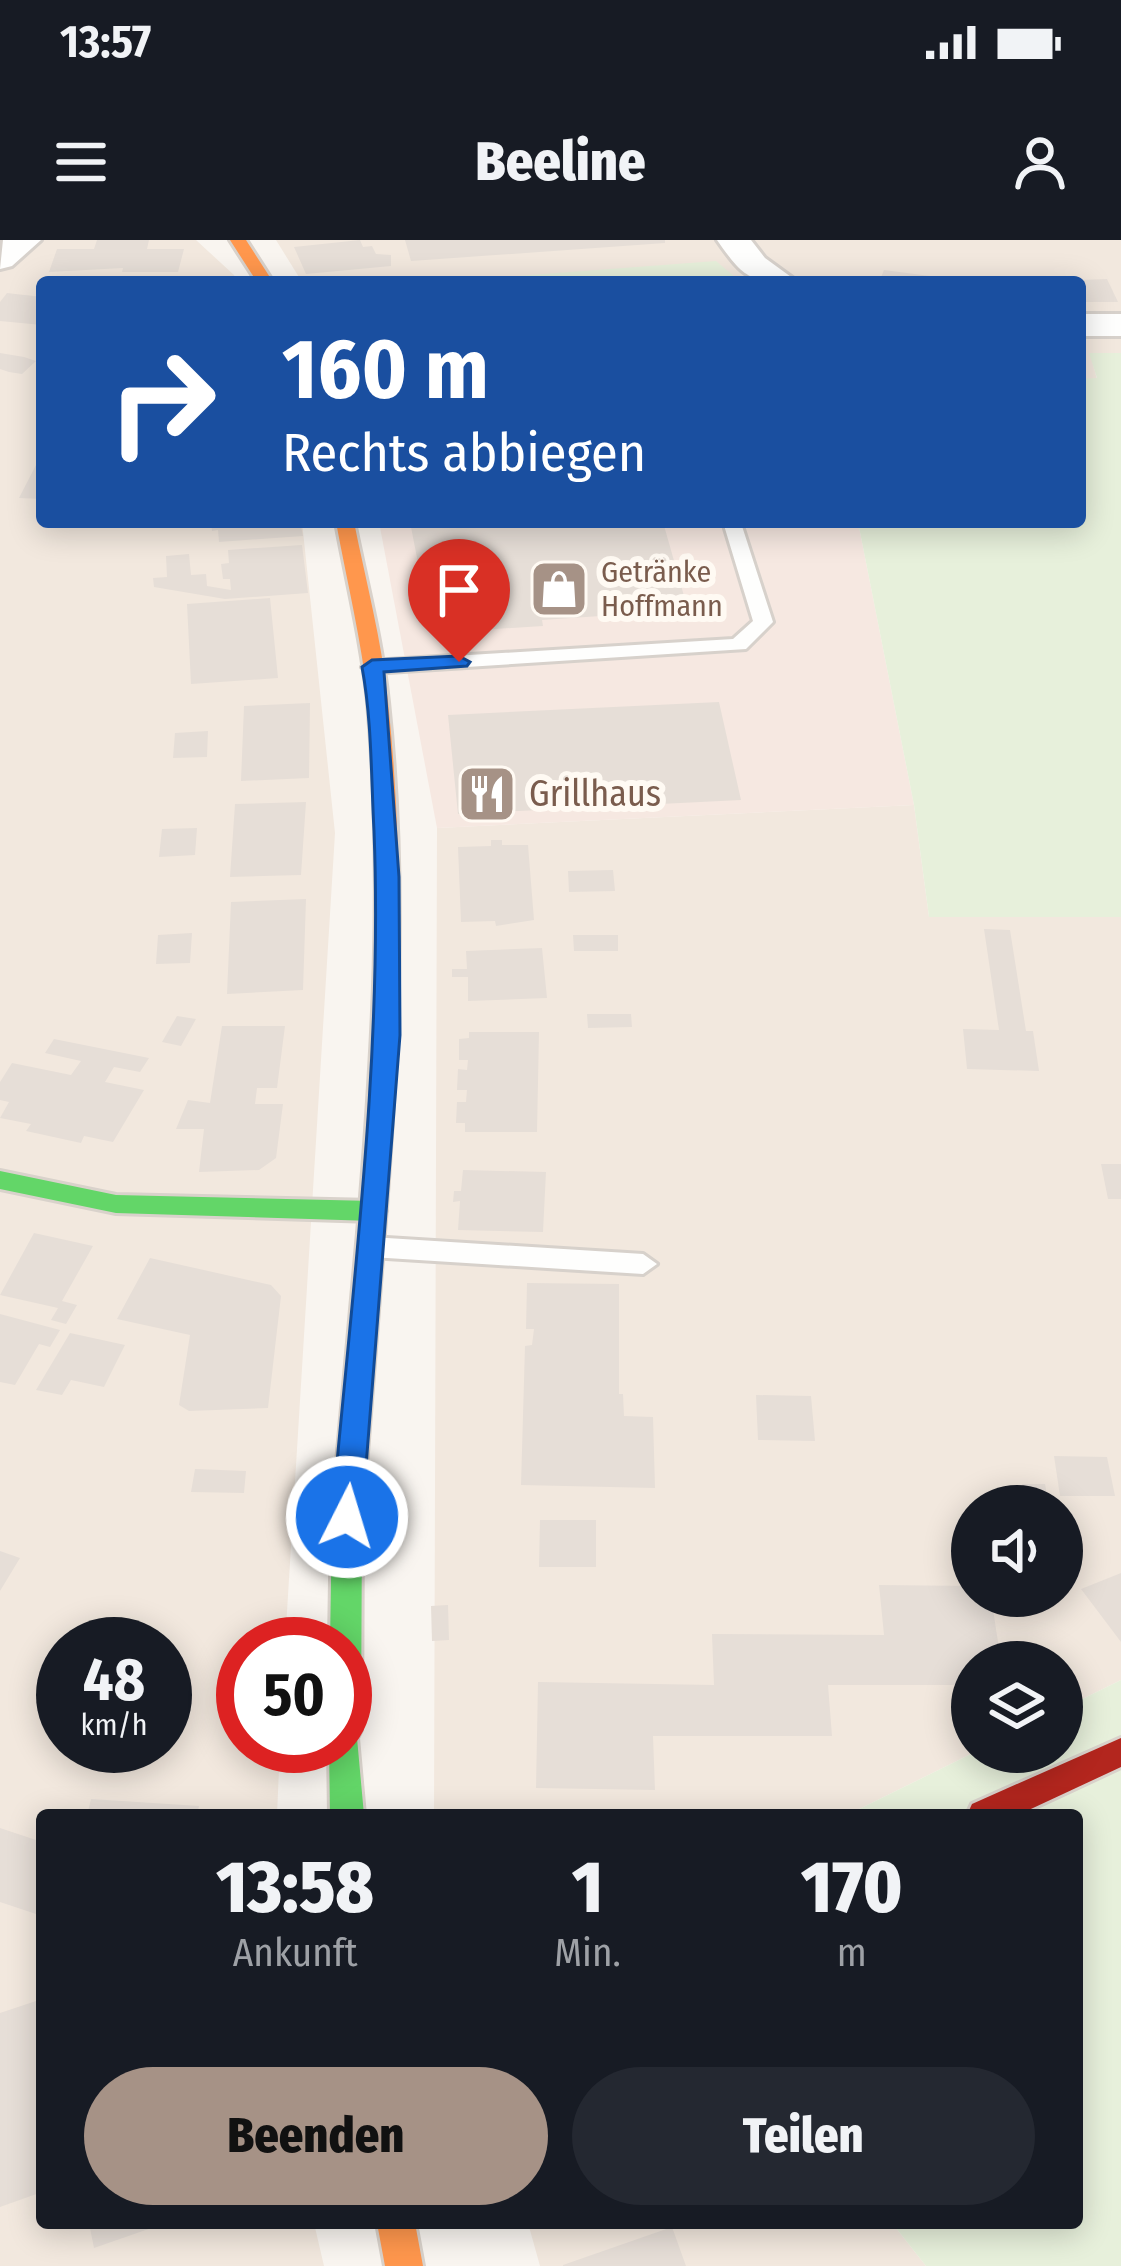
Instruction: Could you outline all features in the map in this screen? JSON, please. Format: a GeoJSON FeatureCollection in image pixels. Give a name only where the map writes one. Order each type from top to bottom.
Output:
{"type":"FeatureCollection","features":[{"type":"Feature","properties":{"kind":"main road"},"geometry":{"type":"LineString","coordinates":[[238,240],[261,276]]}},
{"type":"Feature","properties":{"kind":"main road"},"geometry":{"type":"LineString","coordinates":[[346,528],[379,700],[388,990],[347,1517],[346,1617]]}},
{"type":"Feature","properties":{"kind":"main road"},"geometry":{"type":"LineString","coordinates":[[0,1180],[116,1204],[373,1211]]}},
{"type":"Feature","properties":{"kind":"main road"},"geometry":{"type":"LineString","coordinates":[[997,1809],[1121,1752]]}},
{"type":"Feature","properties":{"kind":"main road"},"geometry":{"type":"LineString","coordinates":[[346,1773],[347,1809]]}},
{"type":"Feature","properties":{"kind":"main road"},"geometry":{"type":"LineString","coordinates":[[397,2229],[404,2266]]}},
{"type":"Feature","properties":{"kind":"street"},"geometry":{"type":"LineString","coordinates":[[0,260],[24,240]]}},
{"type":"Feature","properties":{"kind":"street"},"geometry":{"type":"LineString","coordinates":[[734,240],[754,266],[771,276]]}},
{"type":"Feature","properties":{"kind":"street"},"geometry":{"type":"LineString","coordinates":[[1086,325],[1121,326]]}},
{"type":"Feature","properties":{"kind":"lane"},"geometry":{"type":"LineString","coordinates":[[372,667],[739,644],[763,622],[734,528]]}},
{"type":"Feature","properties":{"kind":"lane"},"geometry":{"type":"LineString","coordinates":[[371,1246],[644,1264]]}},
{"type":"Feature","properties":{"kind":"shaded area"},"geometry":{"type":"Polygon","coordinates":[[[0,240],[196,240],[234,275],[36,276],[36,528],[303,528],[335,833],[287,1617],[216,1617],[216,1773],[279,1773],[277,1809],[36,1809],[36,2229],[315,2229],[324,2266],[0,2266],[0,240]]]}},
{"type":"Feature","properties":{"kind":"shaded area"},"geometry":{"type":"Polygon","coordinates":[[[276,240],[1121,240],[1121,353],[1090,353],[1097,379],[1086,379],[1086,276],[298,276],[276,240]]]}},
{"type":"Feature","properties":{"kind":"shaded area"},"geometry":{"type":"Polygon","coordinates":[[[380,528],[859,528],[914,805],[437,828],[380,528]]]}},
{"type":"Feature","properties":{"kind":"shaded area"},"geometry":{"type":"Polygon","coordinates":[[[914,805],[929,917],[1121,917],[1121,1680],[1083,1699],[1083,1641],[951,1641],[951,1764],[859,1809],[434,1809],[437,828],[914,805]]]}},
{"type":"Feature","properties":{"kind":"shaded area"},"geometry":{"type":"Polygon","coordinates":[[[530,2229],[897,2229],[926,2266],[540,2266],[530,2229]]]}},
{"type":"Feature","properties":{"kind":"green space"},"geometry":{"type":"Polygon","coordinates":[[[716,261],[734,276],[517,276],[716,261]]]}},
{"type":"Feature","properties":{"kind":"green space"},"geometry":{"type":"Polygon","coordinates":[[[1089,353],[1121,353],[1121,917],[929,917],[914,805],[859,528],[1086,528],[1086,379],[1097,378],[1089,353]]]}},
{"type":"Feature","properties":{"kind":"green space"},"geometry":{"type":"Polygon","coordinates":[[[1121,1680],[1121,2266],[926,2266],[897,2229],[1083,2229],[1083,1809],[859,1809],[951,1764],[951,1773],[1083,1773],[1083,1699],[1121,1680]]]}},
{"type":"Feature","properties":{"kind":"building"},"geometry":{"type":"Polygon","coordinates":[[[97,240],[149,240],[147,249],[184,249],[178,272],[122,272],[123,268],[49,272],[57,249],[94,249],[97,240]]]}},
{"type":"Feature","properties":{"kind":"building"},"geometry":{"type":"Polygon","coordinates":[[[360,240],[376,254],[391,255],[391,266],[306,274],[294,247],[360,240]]]}},
{"type":"Feature","properties":{"kind":"building"},"geometry":{"type":"Polygon","coordinates":[[[405,240],[665,240],[665,243],[411,261],[405,240]]]}},
{"type":"Feature","properties":{"kind":"building"},"geometry":{"type":"Polygon","coordinates":[[[884,270],[930,276],[882,276],[884,270]]]}},
{"type":"Feature","properties":{"kind":"building"},"geometry":{"type":"Polygon","coordinates":[[[1107,279],[1118,302],[1086,302],[1086,280],[1107,279]]]}},
{"type":"Feature","properties":{"kind":"building"},"geometry":{"type":"Polygon","coordinates":[[[7,293],[36,296],[36,324],[0,321],[0,302],[7,293]]]}},
{"type":"Feature","properties":{"kind":"building"},"geometry":{"type":"Polygon","coordinates":[[[0,353],[36,361],[22,374],[9,372],[0,369],[0,353]]]}},
{"type":"Feature","properties":{"kind":"building"},"geometry":{"type":"Polygon","coordinates":[[[36,465],[36,499],[19,498],[36,465]]]}},
{"type":"Feature","properties":{"kind":"building"},"geometry":{"type":"Polygon","coordinates":[[[212,528],[301,528],[303,536],[219,542],[218,530],[212,528]]]}},
{"type":"Feature","properties":{"kind":"building","name":"Getränke Hoffmann"},"geometry":{"type":"Polygon","coordinates":[[[411,528],[665,528],[688,610],[542,620],[543,626],[478,630],[440,612],[433,567],[419,568],[411,528]]]}},
{"type":"Feature","properties":{"kind":"building"},"geometry":{"type":"Polygon","coordinates":[[[302,545],[308,593],[225,599],[154,587],[153,578],[167,577],[166,556],[189,554],[191,575],[206,574],[207,586],[231,590],[221,564],[229,563],[228,550],[302,545]]]}},
{"type":"Feature","properties":{"kind":"building"},"geometry":{"type":"Polygon","coordinates":[[[270,598],[278,678],[191,684],[187,604],[270,598]]]}},
{"type":"Feature","properties":{"kind":"building"},"geometry":{"type":"Polygon","coordinates":[[[719,702],[741,800],[458,814],[448,715],[719,702]]]}},
{"type":"Feature","properties":{"kind":"building"},"geometry":{"type":"Polygon","coordinates":[[[310,703],[309,778],[241,781],[244,706],[310,703]]]}},
{"type":"Feature","properties":{"kind":"building"},"geometry":{"type":"Polygon","coordinates":[[[208,731],[207,757],[173,758],[175,733],[208,731]]]}},
{"type":"Feature","properties":{"kind":"building"},"geometry":{"type":"Polygon","coordinates":[[[306,802],[301,875],[230,877],[235,804],[306,802]]]}},
{"type":"Feature","properties":{"kind":"building"},"geometry":{"type":"Polygon","coordinates":[[[197,828],[195,855],[159,857],[162,829],[197,828]]]}},
{"type":"Feature","properties":{"kind":"building"},"geometry":{"type":"Polygon","coordinates":[[[491,840],[528,845],[534,920],[496,926],[495,921],[461,922],[458,847],[491,846],[491,840]]]}},
{"type":"Feature","properties":{"kind":"building"},"geometry":{"type":"Polygon","coordinates":[[[613,870],[615,891],[569,892],[568,871],[613,870]]]}},
{"type":"Feature","properties":{"kind":"building"},"geometry":{"type":"Polygon","coordinates":[[[306,899],[303,990],[227,994],[231,902],[306,899]]]}},
{"type":"Feature","properties":{"kind":"building"},"geometry":{"type":"Polygon","coordinates":[[[984,929],[1010,930],[1026,1031],[1033,1031],[1039,1071],[967,1069],[963,1029],[999,1030],[984,929]]]}},
{"type":"Feature","properties":{"kind":"building"},"geometry":{"type":"Polygon","coordinates":[[[192,933],[190,963],[156,964],[158,935],[192,933]]]}},
{"type":"Feature","properties":{"kind":"building"},"geometry":{"type":"Polygon","coordinates":[[[573,935],[618,935],[618,951],[574,951],[573,935]]]}},
{"type":"Feature","properties":{"kind":"building"},"geometry":{"type":"Polygon","coordinates":[[[542,948],[547,998],[468,1001],[468,977],[452,977],[452,969],[467,969],[466,951],[542,948]]]}},
{"type":"Feature","properties":{"kind":"building"},"geometry":{"type":"Polygon","coordinates":[[[587,1014],[631,1014],[632,1027],[588,1028],[587,1014]]]}},
{"type":"Feature","properties":{"kind":"building"},"geometry":{"type":"Polygon","coordinates":[[[177,1016],[196,1019],[181,1046],[162,1042],[177,1016]]]}},
{"type":"Feature","properties":{"kind":"building"},"geometry":{"type":"Polygon","coordinates":[[[222,1026],[285,1026],[277,1088],[257,1088],[255,1104],[283,1104],[276,1158],[259,1170],[199,1172],[204,1129],[176,1129],[188,1100],[210,1103],[222,1026]]]}},
{"type":"Feature","properties":{"kind":"building"},"geometry":{"type":"Polygon","coordinates":[[[469,1032],[539,1032],[537,1132],[465,1132],[465,1123],[456,1123],[457,1102],[466,1102],[467,1090],[457,1090],[458,1069],[467,1070],[468,1060],[459,1060],[459,1039],[469,1038],[469,1032]]]}},
{"type":"Feature","properties":{"kind":"building"},"geometry":{"type":"Polygon","coordinates":[[[54,1039],[149,1058],[140,1072],[114,1067],[105,1082],[144,1090],[113,1142],[84,1136],[81,1143],[26,1131],[31,1124],[0,1118],[9,1102],[0,1100],[0,1082],[12,1063],[71,1075],[81,1061],[45,1053],[54,1039]]]}},
{"type":"Feature","properties":{"kind":"building"},"geometry":{"type":"Polygon","coordinates":[[[1101,1164],[1121,1164],[1121,1199],[1108,1199],[1101,1164]]]}},
{"type":"Feature","properties":{"kind":"building"},"geometry":{"type":"Polygon","coordinates":[[[463,1170],[546,1172],[543,1232],[458,1230],[460,1201],[453,1202],[454,1191],[461,1191],[463,1170]]]}},
{"type":"Feature","properties":{"kind":"building"},"geometry":{"type":"Polygon","coordinates":[[[34,1233],[93,1246],[62,1301],[77,1305],[66,1324],[51,1320],[58,1308],[0,1295],[34,1233]]]}},
{"type":"Feature","properties":{"kind":"building"},"geometry":{"type":"Polygon","coordinates":[[[150,1258],[271,1285],[281,1296],[268,1408],[189,1411],[179,1405],[190,1335],[117,1319],[150,1258]]]}},
{"type":"Feature","properties":{"kind":"building"},"geometry":{"type":"Polygon","coordinates":[[[527,1283],[619,1284],[619,1394],[623,1394],[624,1416],[653,1417],[655,1488],[521,1485],[525,1346],[532,1345],[534,1329],[526,1329],[527,1283]]]}},
{"type":"Feature","properties":{"kind":"building"},"geometry":{"type":"Polygon","coordinates":[[[0,1314],[60,1330],[50,1347],[39,1344],[15,1385],[0,1382],[0,1314]]]}},
{"type":"Feature","properties":{"kind":"building"},"geometry":{"type":"Polygon","coordinates":[[[70,1333],[125,1345],[104,1387],[71,1380],[62,1395],[36,1390],[70,1333]]]}},
{"type":"Feature","properties":{"kind":"building"},"geometry":{"type":"Polygon","coordinates":[[[756,1395],[811,1396],[815,1441],[758,1440],[756,1395]]]}},
{"type":"Feature","properties":{"kind":"building"},"geometry":{"type":"Polygon","coordinates":[[[1054,1456],[1107,1457],[1115,1496],[1083,1496],[1083,1485],[1058,1485],[1054,1456]]]}},
{"type":"Feature","properties":{"kind":"building"},"geometry":{"type":"Polygon","coordinates":[[[195,1469],[246,1471],[244,1493],[191,1492],[195,1469]]]}},
{"type":"Feature","properties":{"kind":"building"},"geometry":{"type":"Polygon","coordinates":[[[540,1520],[596,1520],[596,1567],[539,1567],[540,1520]]]}},
{"type":"Feature","properties":{"kind":"building"},"geometry":{"type":"Polygon","coordinates":[[[0,1551],[20,1558],[0,1591],[0,1551]]]}},
{"type":"Feature","properties":{"kind":"building"},"geometry":{"type":"Polygon","coordinates":[[[1121,1573],[1121,1642],[1083,1592],[1121,1573]]]}},
{"type":"Feature","properties":{"kind":"building"},"geometry":{"type":"Polygon","coordinates":[[[879,1585],[951,1586],[951,1617],[994,1617],[998,1641],[951,1641],[951,1685],[828,1685],[832,1736],[653,1736],[655,1790],[536,1788],[538,1682],[714,1685],[712,1634],[884,1635],[879,1585]]]}},
{"type":"Feature","properties":{"kind":"building"},"geometry":{"type":"Polygon","coordinates":[[[448,1605],[449,1640],[432,1641],[431,1606],[448,1605]]]}},
{"type":"Feature","properties":{"kind":"building"},"geometry":{"type":"Polygon","coordinates":[[[91,1799],[199,1806],[198,1809],[88,1809],[91,1799]]]}},
{"type":"Feature","properties":{"kind":"building"},"geometry":{"type":"Polygon","coordinates":[[[0,1828],[36,1840],[36,1914],[0,1902],[0,1828]]]}},
{"type":"Feature","properties":{"kind":"building"},"geometry":{"type":"Polygon","coordinates":[[[36,2001],[36,2194],[0,2207],[0,2013],[36,2001]]]}},
{"type":"Feature","properties":{"kind":"building"},"geometry":{"type":"Polygon","coordinates":[[[90,2229],[149,2229],[94,2248],[90,2229]]]}},
{"type":"Feature","properties":{"kind":"building"},"geometry":{"type":"Polygon","coordinates":[[[673,2229],[686,2266],[563,2266],[673,2229]]]}},
{"type":"Feature","properties":{"kind":"traffic: fast"},"geometry":{"type":"LineString","coordinates":[[0,1180],[116,1204],[373,1211]]}},
{"type":"Feature","properties":{"kind":"traffic: fast"},"geometry":{"type":"LineString","coordinates":[[346,1617],[347,1517],[371,1233]]}},
{"type":"Feature","properties":{"kind":"traffic: fast"},"geometry":{"type":"LineString","coordinates":[[346,1773],[347,1809]]}},
{"type":"Feature","properties":{"kind":"traffic: slow"},"geometry":{"type":"LineString","coordinates":[[238,240],[261,276]]}},
{"type":"Feature","properties":{"kind":"traffic: slow"},"geometry":{"type":"LineString","coordinates":[[346,528],[375,679],[387,835],[385,1035],[371,1233]]}},
{"type":"Feature","properties":{"kind":"traffic: slow"},"geometry":{"type":"LineString","coordinates":[[397,2229],[404,2266]]}},
{"type":"Feature","properties":{"kind":"traffic: jam"},"geometry":{"type":"LineString","coordinates":[[997,1809],[1121,1752]]}},
{"type":"Feature","properties":{"kind":"place","name":"Getränke Hoffmann"},"geometry":{"type":"Point","coordinates":[559,589]}},
{"type":"Feature","properties":{"kind":"place","name":"Grillhaus"},"geometry":{"type":"Point","coordinates":[487,794]}},
{"type":"Feature","properties":{"kind":"route"},"geometry":{"type":"LineString","coordinates":[[347,1517],[388,1035],[387,877],[379,700],[372,667],[459,662]]}}]}
